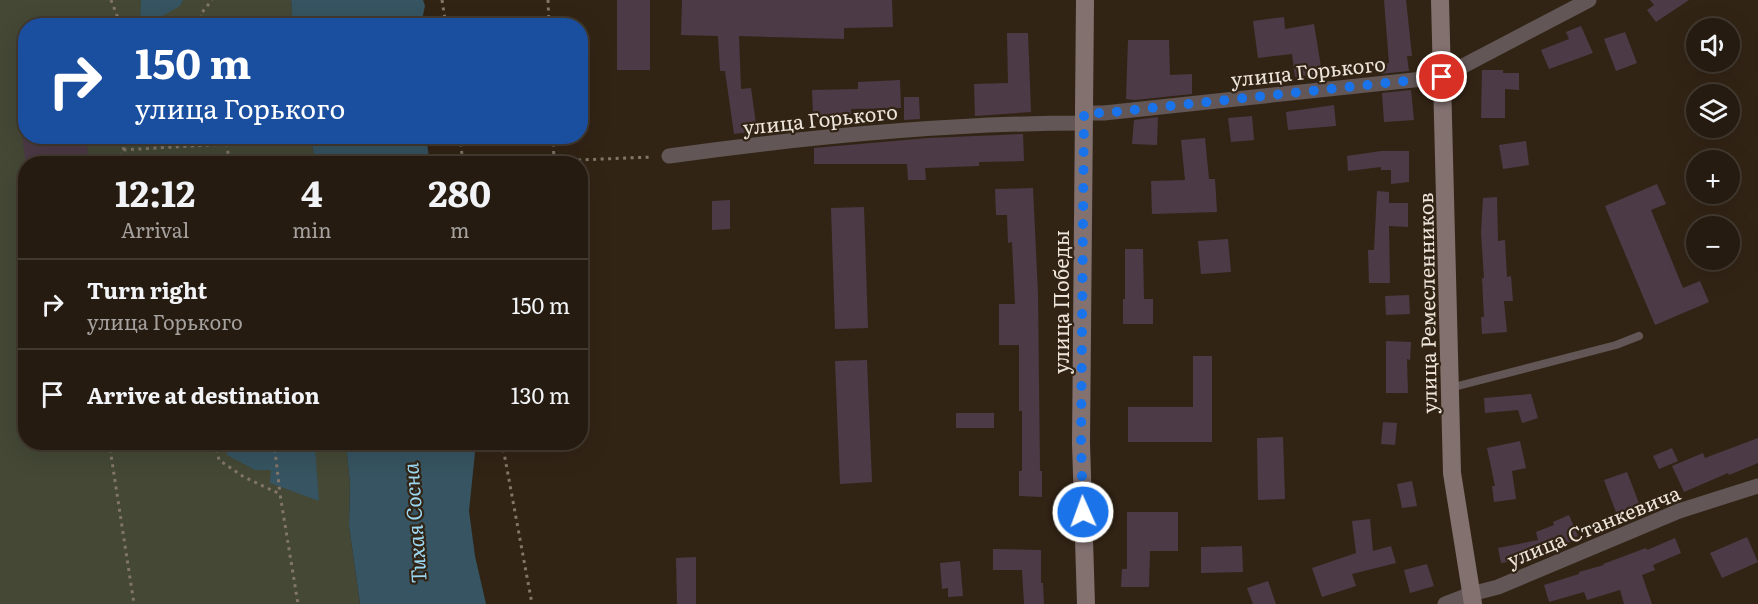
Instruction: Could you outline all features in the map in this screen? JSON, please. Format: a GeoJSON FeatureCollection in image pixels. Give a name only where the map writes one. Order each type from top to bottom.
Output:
{"type":"FeatureCollection","features":[{"type":"Feature","properties":{"kind":"street","name":"улица Победы"},"geometry":{"type":"LineString","coordinates":[[1085,0],[1081,443],[1086,604]]}},
{"type":"Feature","properties":{"kind":"street","name":"улица Ремесленников"},"geometry":{"type":"LineString","coordinates":[[1440,0],[1452,473],[1472,599]]}},
{"type":"Feature","properties":{"kind":"street","name":"улица Горького"},"geometry":{"type":"LineString","coordinates":[[669,156],[858,133],[1045,123],[1104,113],[1442,77],[1589,0]]}},
{"type":"Feature","properties":{"kind":"street","name":"улица Станкевича"},"geometry":{"type":"LineString","coordinates":[[1445,604],[1472,599],[1679,511],[1758,486]]}},
{"type":"Feature","properties":{"kind":"lane"},"geometry":{"type":"LineString","coordinates":[[1450,388],[1605,348],[1639,336]]}},
{"type":"Feature","properties":{"kind":"path"},"geometry":{"type":"LineString","coordinates":[[111,0],[118,18]]}},
{"type":"Feature","properties":{"kind":"path"},"geometry":{"type":"LineString","coordinates":[[201,18],[200,15],[212,0]]}},
{"type":"Feature","properties":{"kind":"path"},"geometry":{"type":"LineString","coordinates":[[442,0],[445,18]]}},
{"type":"Feature","properties":{"kind":"path"},"geometry":{"type":"LineString","coordinates":[[548,0],[549,18]]}},
{"type":"Feature","properties":{"kind":"path"},"geometry":{"type":"LineString","coordinates":[[121,156],[125,144]]}},
{"type":"Feature","properties":{"kind":"path"},"geometry":{"type":"LineString","coordinates":[[123,150],[226,144],[228,156]]}},
{"type":"Feature","properties":{"kind":"path"},"geometry":{"type":"LineString","coordinates":[[588,160],[669,156]]}},
{"type":"Feature","properties":{"kind":"path"},"geometry":{"type":"LineString","coordinates":[[110,450],[134,604]]}},
{"type":"Feature","properties":{"kind":"path"},"geometry":{"type":"LineString","coordinates":[[217,450],[219,460],[244,477],[280,494]]}},
{"type":"Feature","properties":{"kind":"path"},"geometry":{"type":"LineString","coordinates":[[275,450],[298,604]]}},
{"type":"Feature","properties":{"kind":"path"},"geometry":{"type":"LineString","coordinates":[[503,450],[532,604]]}},
{"type":"Feature","properties":{"kind":"green space"},"geometry":{"type":"Polygon","coordinates":[[[0,0],[291,0],[292,18],[18,18],[18,144],[312,144],[314,156],[18,156],[18,450],[347,450],[350,484],[349,526],[360,604],[0,604],[0,0]]]}},
{"type":"Feature","properties":{"kind":"water"},"geometry":{"type":"Polygon","coordinates":[[[141,0],[183,0],[180,6],[159,18],[140,18],[141,0]]]}},
{"type":"Feature","properties":{"kind":"water"},"geometry":{"type":"Polygon","coordinates":[[[291,0],[423,0],[425,6],[422,18],[292,18],[291,0]]]}},
{"type":"Feature","properties":{"kind":"water"},"geometry":{"type":"Polygon","coordinates":[[[312,144],[427,144],[429,156],[314,156],[312,144]]]}},
{"type":"Feature","properties":{"kind":"water"},"geometry":{"type":"Polygon","coordinates":[[[228,450],[315,450],[319,501],[270,483],[271,470],[255,470],[227,455],[228,450]]]}},
{"type":"Feature","properties":{"kind":"water","name":"Тихая Сосна"},"geometry":{"type":"Polygon","coordinates":[[[347,450],[475,450],[469,511],[475,556],[486,604],[360,604],[349,526],[350,484],[347,450]]]}},
{"type":"Feature","properties":{"kind":"building"},"geometry":{"type":"Polygon","coordinates":[[[617,0],[650,0],[650,70],[617,70],[617,0]]]}},
{"type":"Feature","properties":{"kind":"building"},"geometry":{"type":"Polygon","coordinates":[[[682,0],[892,0],[893,27],[844,28],[844,39],[739,36],[741,89],[751,88],[757,131],[734,134],[725,71],[720,71],[718,36],[681,35],[682,0]]]}},
{"type":"Feature","properties":{"kind":"building"},"geometry":{"type":"Polygon","coordinates":[[[1384,0],[1406,0],[1412,56],[1407,56],[1409,71],[1380,74],[1379,65],[1389,63],[1384,0]]]}},
{"type":"Feature","properties":{"kind":"building"},"geometry":{"type":"Polygon","coordinates":[[[1650,0],[1689,0],[1656,22],[1647,10],[1654,5],[1650,0]]]}},
{"type":"Feature","properties":{"kind":"building"},"geometry":{"type":"Polygon","coordinates":[[[1284,17],[1285,29],[1314,24],[1322,73],[1295,77],[1292,54],[1258,58],[1253,21],[1284,17]]]}},
{"type":"Feature","properties":{"kind":"building"},"geometry":{"type":"Polygon","coordinates":[[[1581,26],[1593,53],[1549,69],[1541,50],[1569,39],[1566,32],[1581,26]]]}},
{"type":"Feature","properties":{"kind":"building"},"geometry":{"type":"Polygon","coordinates":[[[1625,32],[1637,63],[1616,71],[1604,39],[1625,32]]]}},
{"type":"Feature","properties":{"kind":"building"},"geometry":{"type":"Polygon","coordinates":[[[1007,33],[1028,33],[1031,112],[975,116],[974,84],[1008,83],[1007,33]]]}},
{"type":"Feature","properties":{"kind":"building"},"geometry":{"type":"Polygon","coordinates":[[[1128,40],[1169,40],[1170,75],[1192,74],[1192,94],[1126,99],[1128,40]]]}},
{"type":"Feature","properties":{"kind":"building"},"geometry":{"type":"Polygon","coordinates":[[[1482,70],[1519,73],[1519,90],[1505,89],[1505,118],[1481,118],[1482,70]]]}},
{"type":"Feature","properties":{"kind":"building"},"geometry":{"type":"Polygon","coordinates":[[[900,80],[901,108],[851,109],[851,114],[813,115],[812,90],[858,89],[858,82],[900,80]]]}},
{"type":"Feature","properties":{"kind":"building"},"geometry":{"type":"Polygon","coordinates":[[[1411,90],[1414,120],[1384,122],[1382,93],[1411,90]]]}},
{"type":"Feature","properties":{"kind":"building"},"geometry":{"type":"Polygon","coordinates":[[[904,97],[919,97],[920,119],[904,120],[904,97]]]}},
{"type":"Feature","properties":{"kind":"building"},"geometry":{"type":"Polygon","coordinates":[[[1334,105],[1336,126],[1288,130],[1286,112],[1334,105]]]}},
{"type":"Feature","properties":{"kind":"building"},"geometry":{"type":"Polygon","coordinates":[[[1252,116],[1254,140],[1231,142],[1228,118],[1252,116]]]}},
{"type":"Feature","properties":{"kind":"building"},"geometry":{"type":"Polygon","coordinates":[[[1158,117],[1157,145],[1132,144],[1134,120],[1158,117]]]}},
{"type":"Feature","properties":{"kind":"building"},"geometry":{"type":"Polygon","coordinates":[[[1023,134],[1024,161],[979,162],[979,166],[925,168],[926,180],[908,180],[907,164],[814,164],[814,148],[928,138],[1023,134]]]}},
{"type":"Feature","properties":{"kind":"building"},"geometry":{"type":"Polygon","coordinates":[[[1205,138],[1209,179],[1215,179],[1217,212],[1152,214],[1151,181],[1185,180],[1181,140],[1205,138]]]}},
{"type":"Feature","properties":{"kind":"building"},"geometry":{"type":"Polygon","coordinates":[[[1526,141],[1529,165],[1503,169],[1499,145],[1526,141]]]}},
{"type":"Feature","properties":{"kind":"building"},"geometry":{"type":"Polygon","coordinates":[[[23,144],[87,144],[88,156],[25,156],[23,144]]]}},
{"type":"Feature","properties":{"kind":"building"},"geometry":{"type":"Polygon","coordinates":[[[1381,151],[1409,151],[1409,182],[1391,184],[1391,170],[1381,170],[1381,167],[1348,171],[1347,156],[1381,151]]]}},
{"type":"Feature","properties":{"kind":"building"},"geometry":{"type":"Polygon","coordinates":[[[1657,184],[1666,204],[1651,210],[1683,288],[1700,281],[1709,302],[1655,325],[1605,206],[1657,184]]]}},
{"type":"Feature","properties":{"kind":"building"},"geometry":{"type":"Polygon","coordinates":[[[1033,188],[1038,294],[1042,497],[1019,496],[1019,471],[1022,471],[1022,411],[1019,411],[1019,345],[999,345],[999,304],[1015,304],[1012,242],[1008,243],[1007,215],[996,215],[995,189],[1033,188]]]}},
{"type":"Feature","properties":{"kind":"building"},"geometry":{"type":"Polygon","coordinates":[[[1377,191],[1389,192],[1389,203],[1408,203],[1408,227],[1389,226],[1390,283],[1369,283],[1368,250],[1374,250],[1377,191]]]}},
{"type":"Feature","properties":{"kind":"building"},"geometry":{"type":"Polygon","coordinates":[[[1497,197],[1498,241],[1505,240],[1507,277],[1511,276],[1513,301],[1504,301],[1507,332],[1482,334],[1481,317],[1484,317],[1481,233],[1483,198],[1497,197]]]}},
{"type":"Feature","properties":{"kind":"building"},"geometry":{"type":"Polygon","coordinates":[[[730,200],[730,229],[712,230],[712,201],[730,200]]]}},
{"type":"Feature","properties":{"kind":"building"},"geometry":{"type":"Polygon","coordinates":[[[864,207],[868,328],[835,329],[831,208],[864,207]]]}},
{"type":"Feature","properties":{"kind":"building"},"geometry":{"type":"Polygon","coordinates":[[[1228,239],[1231,272],[1201,274],[1198,241],[1228,239]]]}},
{"type":"Feature","properties":{"kind":"building"},"geometry":{"type":"Polygon","coordinates":[[[1125,249],[1143,249],[1144,299],[1153,299],[1153,324],[1123,324],[1125,249]]]}},
{"type":"Feature","properties":{"kind":"building"},"geometry":{"type":"Polygon","coordinates":[[[1409,295],[1410,314],[1386,315],[1385,296],[1409,295]]]}},
{"type":"Feature","properties":{"kind":"building"},"geometry":{"type":"Polygon","coordinates":[[[1386,341],[1411,342],[1410,360],[1407,359],[1408,393],[1386,393],[1386,341]]]}},
{"type":"Feature","properties":{"kind":"building"},"geometry":{"type":"Polygon","coordinates":[[[1193,356],[1212,356],[1212,442],[1128,442],[1128,407],[1193,407],[1193,356]]]}},
{"type":"Feature","properties":{"kind":"building"},"geometry":{"type":"Polygon","coordinates":[[[867,360],[872,482],[840,484],[835,361],[867,360]]]}},
{"type":"Feature","properties":{"kind":"building"},"geometry":{"type":"Polygon","coordinates":[[[1531,394],[1538,418],[1522,423],[1518,410],[1485,413],[1484,398],[1531,394]]]}},
{"type":"Feature","properties":{"kind":"building"},"geometry":{"type":"Polygon","coordinates":[[[956,413],[994,413],[994,428],[956,428],[956,413]]]}},
{"type":"Feature","properties":{"kind":"building"},"geometry":{"type":"Polygon","coordinates":[[[1383,422],[1397,423],[1395,445],[1381,444],[1383,422]]]}},
{"type":"Feature","properties":{"kind":"building"},"geometry":{"type":"Polygon","coordinates":[[[1283,437],[1285,499],[1258,500],[1257,438],[1283,437]]]}},
{"type":"Feature","properties":{"kind":"building"},"geometry":{"type":"Polygon","coordinates":[[[1758,438],[1758,463],[1684,492],[1672,466],[1703,453],[1705,458],[1758,438]]]}},
{"type":"Feature","properties":{"kind":"building"},"geometry":{"type":"Polygon","coordinates":[[[1520,441],[1526,468],[1512,471],[1516,499],[1494,502],[1492,486],[1495,486],[1487,448],[1520,441]]]}},
{"type":"Feature","properties":{"kind":"building"},"geometry":{"type":"Polygon","coordinates":[[[1672,448],[1678,461],[1659,469],[1653,456],[1672,448]]]}},
{"type":"Feature","properties":{"kind":"building"},"geometry":{"type":"Polygon","coordinates":[[[1627,472],[1640,506],[1617,515],[1604,480],[1627,472]]]}},
{"type":"Feature","properties":{"kind":"building"},"geometry":{"type":"Polygon","coordinates":[[[1412,481],[1417,506],[1402,508],[1397,484],[1412,481]]]}},
{"type":"Feature","properties":{"kind":"building"},"geometry":{"type":"Polygon","coordinates":[[[1127,512],[1178,512],[1178,551],[1150,551],[1149,587],[1121,587],[1122,569],[1127,569],[1127,512]]]}},
{"type":"Feature","properties":{"kind":"building"},"geometry":{"type":"Polygon","coordinates":[[[1569,515],[1578,536],[1572,539],[1573,541],[1525,559],[1501,563],[1498,548],[1538,540],[1536,532],[1554,525],[1553,522],[1569,515]]]}},
{"type":"Feature","properties":{"kind":"building"},"geometry":{"type":"Polygon","coordinates":[[[1370,519],[1373,551],[1391,546],[1396,563],[1352,574],[1356,586],[1322,597],[1312,568],[1356,553],[1352,521],[1370,519]]]}},
{"type":"Feature","properties":{"kind":"building"},"geometry":{"type":"Polygon","coordinates":[[[1747,537],[1758,562],[1722,578],[1710,553],[1747,537]]]}},
{"type":"Feature","properties":{"kind":"building"},"geometry":{"type":"Polygon","coordinates":[[[1675,538],[1681,553],[1653,565],[1655,570],[1642,575],[1652,604],[1624,604],[1620,590],[1587,600],[1584,592],[1549,602],[1544,585],[1646,548],[1647,550],[1675,538]]]}},
{"type":"Feature","properties":{"kind":"building"},"geometry":{"type":"Polygon","coordinates":[[[1242,546],[1243,572],[1201,573],[1201,547],[1242,546]]]}},
{"type":"Feature","properties":{"kind":"building"},"geometry":{"type":"Polygon","coordinates":[[[993,549],[1041,550],[1041,583],[1043,583],[1044,604],[1024,604],[1022,570],[993,570],[993,549]]]}},
{"type":"Feature","properties":{"kind":"building"},"geometry":{"type":"Polygon","coordinates":[[[696,557],[696,604],[677,604],[676,558],[696,557]]]}},
{"type":"Feature","properties":{"kind":"building"},"geometry":{"type":"Polygon","coordinates":[[[960,561],[963,596],[948,597],[948,588],[942,589],[940,563],[960,561]]]}},
{"type":"Feature","properties":{"kind":"building"},"geometry":{"type":"Polygon","coordinates":[[[1427,564],[1434,586],[1410,593],[1404,570],[1427,564]]]}},
{"type":"Feature","properties":{"kind":"building"},"geometry":{"type":"Polygon","coordinates":[[[1268,581],[1276,604],[1253,604],[1247,588],[1268,581]]]}},
{"type":"Feature","properties":{"kind":"route"},"geometry":{"type":"LineString","coordinates":[[1083,512],[1081,443],[1084,113],[1104,113],[1442,77]]}}]}
